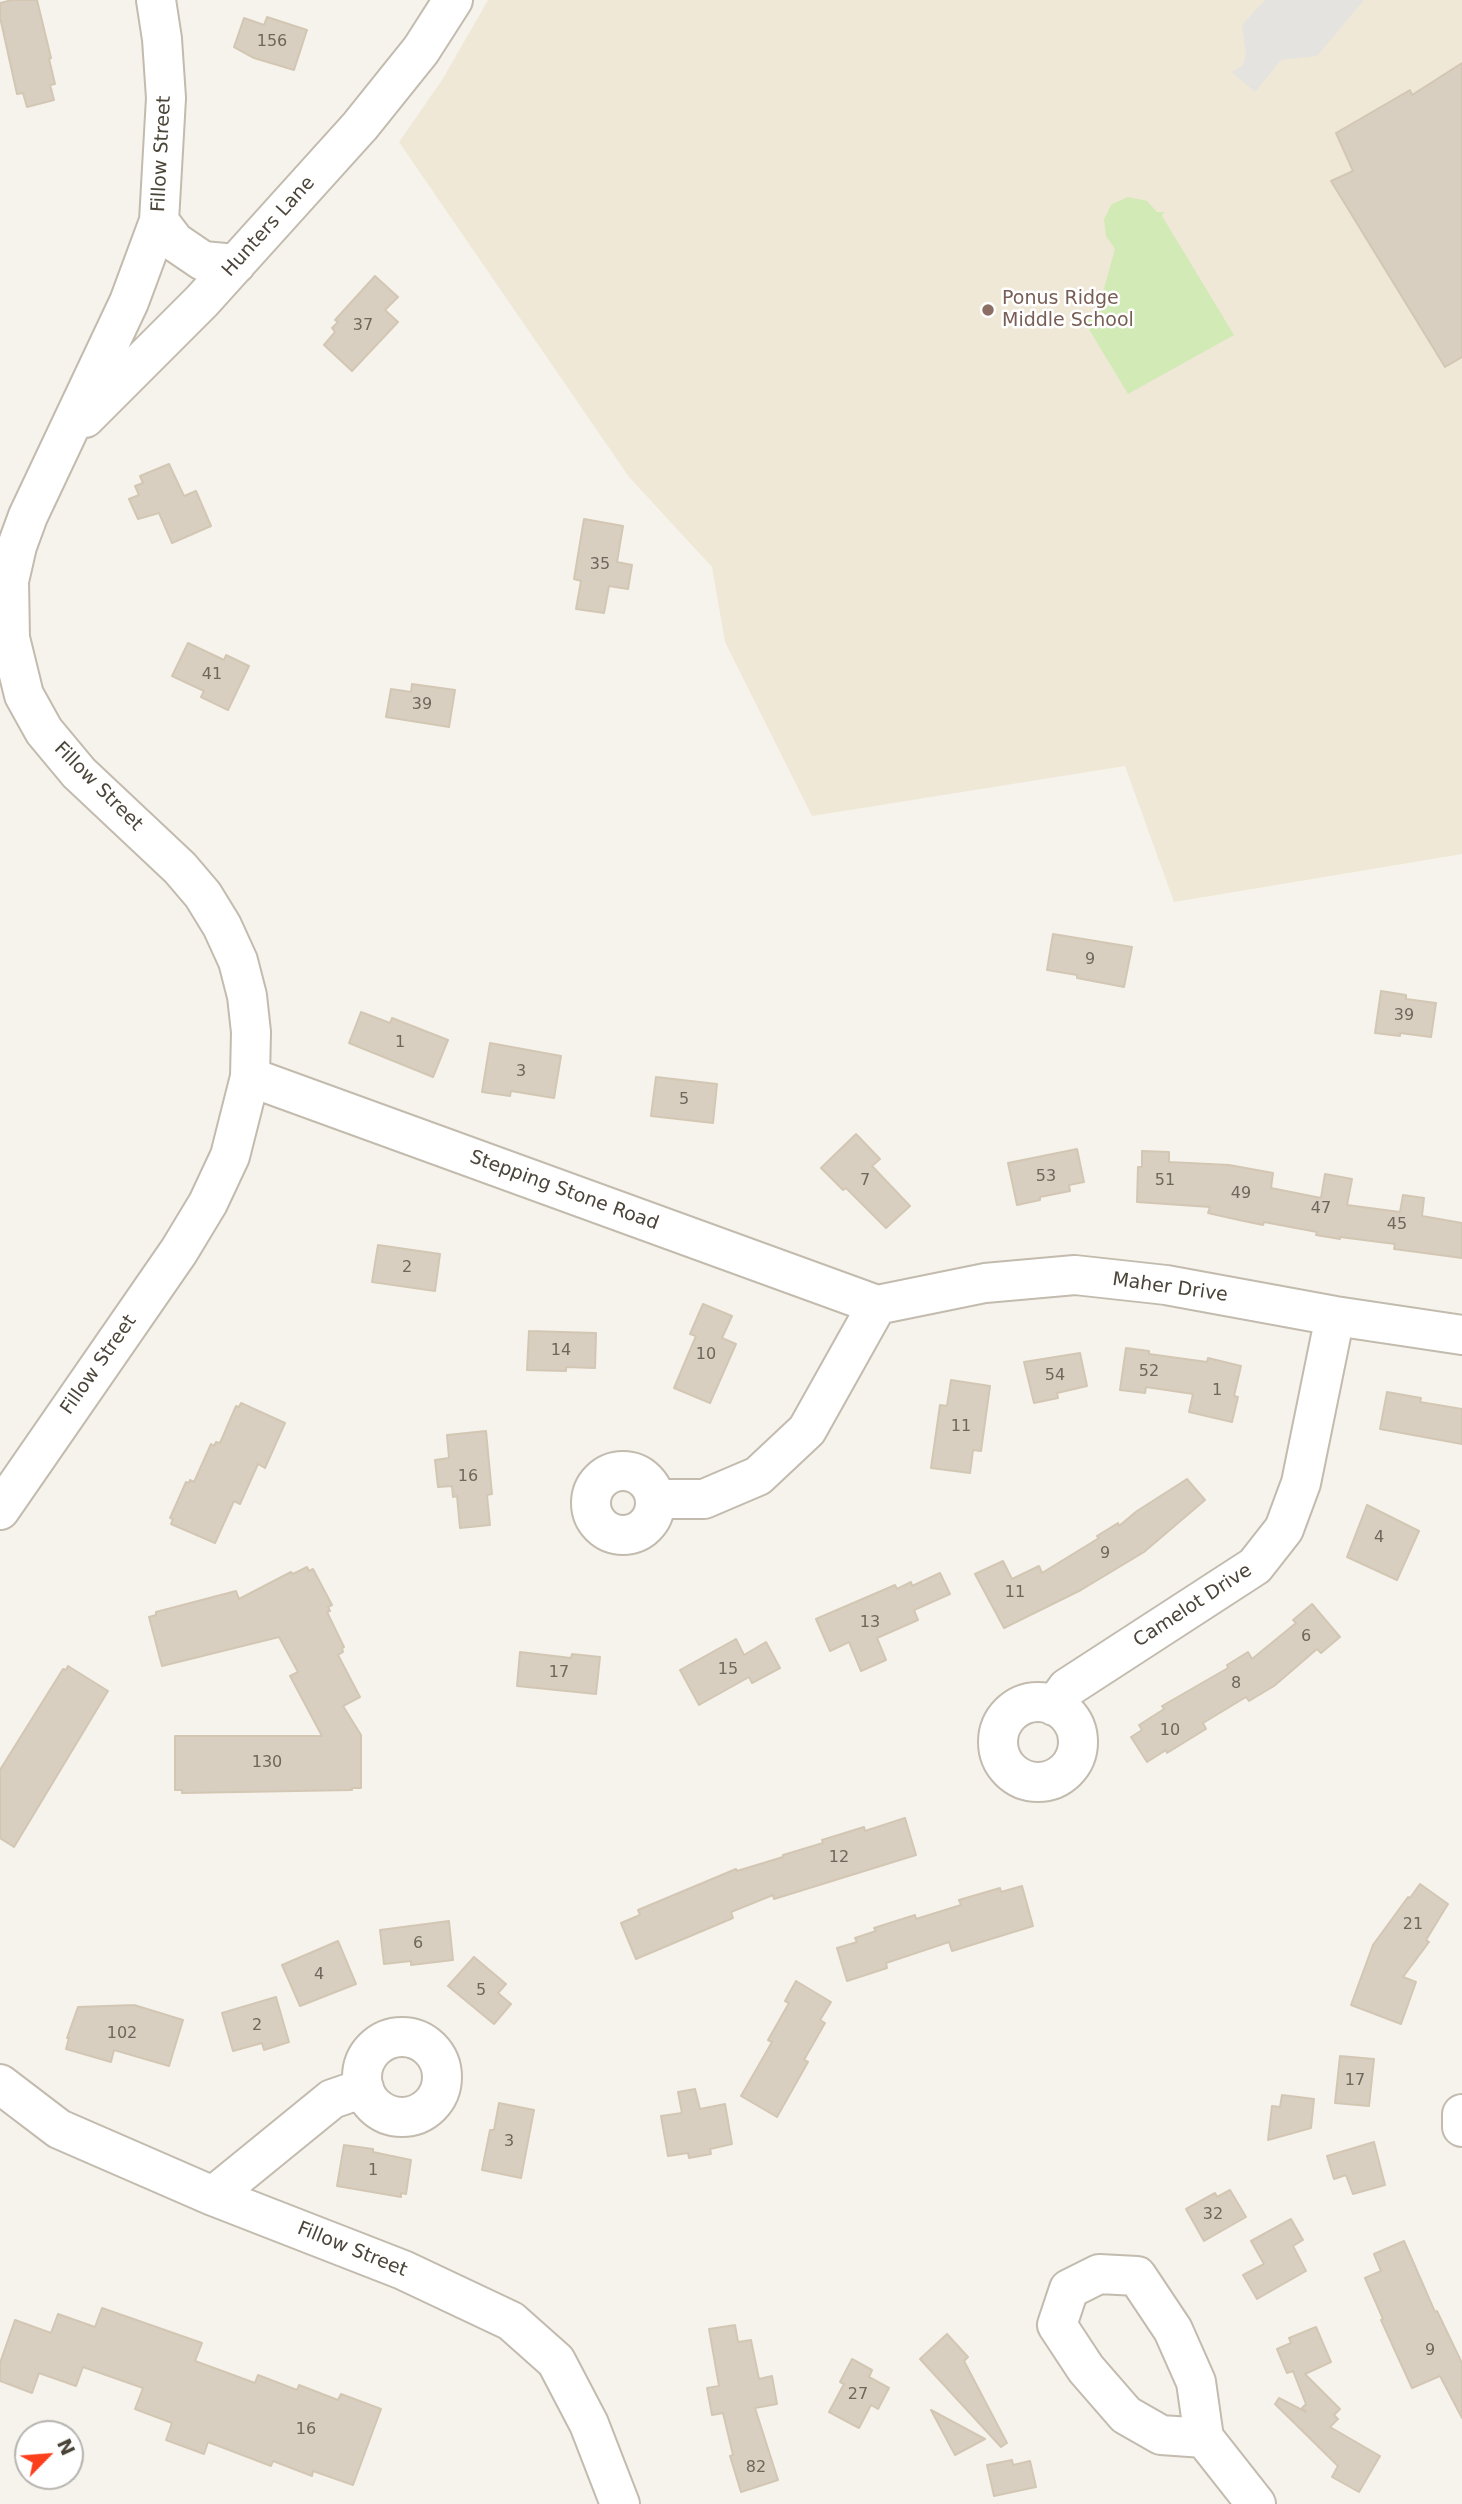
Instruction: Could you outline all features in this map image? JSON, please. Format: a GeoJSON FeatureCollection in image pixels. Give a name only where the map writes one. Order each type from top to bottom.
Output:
{"type":"FeatureCollection","features":[{"type":"Feature","properties":{"kind":"street","name":"Fillow Street"},"geometry":{"type":"LineString","coordinates":[[0,1510],[179,1251],[208,1203],[230,1156],[250,1077],[251,1032],[245,987],[238,961],[217,918],[203,895],[180,868],[60,752],[34,714],[17,674],[10,638],[9,581],[17,546],[129,302],[159,220],[166,98],[156,0]]}},
{"type":"Feature","properties":{"kind":"street","name":"Hunters Lane"},"geometry":{"type":"LineString","coordinates":[[66,437],[202,301],[360,126],[421,50],[453,0]]}},
{"type":"Feature","properties":{"kind":"street"},"geometry":{"type":"LineString","coordinates":[[159,220],[175,242],[203,261],[236,264]]}},
{"type":"Feature","properties":{"kind":"street","name":"Stepping Stone Road"},"geometry":{"type":"LineString","coordinates":[[250,1077],[877,1305]]}},
{"type":"Feature","properties":{"kind":"street","name":"Maher Drive"},"geometry":{"type":"LineString","coordinates":[[877,1305],[985,1283],[1075,1275],[1166,1285],[1335,1316],[1462,1335]]}},
{"type":"Feature","properties":{"kind":"street"},"geometry":{"type":"LineString","coordinates":[[655,1499],[704,1499],[758,1476],[807,1430],[877,1305]]}},
{"type":"Feature","properties":{"kind":"street","name":"Camelot Drive"},"geometry":{"type":"LineString","coordinates":[[1054,1706],[1067,1688],[1255,1566],[1284,1529],[1301,1483],[1335,1316]]}},
{"type":"Feature","properties":{"kind":"street","name":"Fillow Street"},"geometry":{"type":"LineString","coordinates":[[0,2084],[59,2129],[213,2196],[403,2270],[511,2321],[556,2361],[589,2424],[620,2504]]}},
{"type":"Feature","properties":{"kind":"street"},"geometry":{"type":"LineString","coordinates":[[213,2196],[332,2098],[364,2088]]}},
{"type":"Feature","properties":{"kind":"street"},"geometry":{"type":"LineString","coordinates":[[1462,2114],[1462,2127]]}},
{"type":"Feature","properties":{"kind":"street"},"geometry":{"type":"LineString","coordinates":[[1204,2438],[1161,2435],[1126,2415],[1086,2369],[1057,2325],[1069,2288],[1099,2274],[1137,2276],[1173,2330],[1196,2382],[1204,2438],[1256,2504]]}},
{"type":"Feature","properties":{"kind":"shaded area","name":"Ponus Ridge Middle School"},"geometry":{"type":"Polygon","coordinates":[[[488,0],[1462,0],[1462,854],[1174,902],[1125,766],[812,816],[725,642],[712,567],[629,477],[399,142],[442,80],[488,0]]]}},
{"type":"Feature","properties":{"kind":"shaded area"},"geometry":{"type":"Polygon","coordinates":[[[1265,0],[1364,0],[1317,56],[1281,60],[1255,92],[1232,72],[1242,66],[1246,56],[1242,25],[1265,0]]]}},
{"type":"Feature","properties":{"kind":"green space"},"geometry":{"type":"Polygon","coordinates":[[[1128,197],[1147,201],[1157,212],[1164,212],[1162,216],[1234,335],[1128,394],[1084,321],[1098,310],[1115,249],[1106,236],[1104,219],[1112,204],[1128,197]]]}},
{"type":"Feature","properties":{"kind":"building"},"geometry":{"type":"Polygon","coordinates":[[[37,0],[51,58],[49,59],[55,84],[50,85],[54,100],[27,107],[23,93],[17,94],[0,17],[0,3],[37,0]]]}},
{"type":"Feature","properties":{"kind":"building"},"geometry":{"type":"Polygon","coordinates":[[[267,17],[307,30],[294,70],[254,58],[234,47],[244,18],[264,25],[267,17]]]}},
{"type":"Feature","properties":{"kind":"building"},"geometry":{"type":"Polygon","coordinates":[[[1462,63],[1462,357],[1445,367],[1331,181],[1353,171],[1336,133],[1410,90],[1412,95],[1462,63]]]}},
{"type":"Feature","properties":{"kind":"building"},"geometry":{"type":"Polygon","coordinates":[[[375,276],[398,297],[385,310],[398,322],[352,371],[324,345],[335,332],[332,328],[338,322],[335,320],[375,276]]]}},
{"type":"Feature","properties":{"kind":"building"},"geometry":{"type":"Polygon","coordinates":[[[169,464],[184,496],[196,491],[211,526],[172,543],[159,513],[138,519],[129,499],[139,495],[135,486],[143,483],[140,476],[169,464]]]}},
{"type":"Feature","properties":{"kind":"building"},"geometry":{"type":"Polygon","coordinates":[[[584,519],[623,526],[617,562],[632,565],[628,589],[609,586],[604,613],[576,609],[581,581],[574,579],[584,519]]]}},
{"type":"Feature","properties":{"kind":"building"},"geometry":{"type":"Polygon","coordinates":[[[188,643],[224,660],[226,655],[249,666],[228,710],[201,697],[204,691],[172,676],[188,643]]]}},
{"type":"Feature","properties":{"kind":"building"},"geometry":{"type":"Polygon","coordinates":[[[412,684],[455,690],[449,727],[386,717],[391,689],[411,692],[412,684]]]}},
{"type":"Feature","properties":{"kind":"building"},"geometry":{"type":"Polygon","coordinates":[[[1053,934],[1132,947],[1124,987],[1047,970],[1053,934]]]}},
{"type":"Feature","properties":{"kind":"building"},"geometry":{"type":"Polygon","coordinates":[[[1381,991],[1406,995],[1406,999],[1436,1003],[1431,1037],[1375,1033],[1381,991]]]}},
{"type":"Feature","properties":{"kind":"building"},"geometry":{"type":"Polygon","coordinates":[[[361,1012],[390,1023],[392,1018],[448,1040],[433,1077],[349,1043],[361,1012]]]}},
{"type":"Feature","properties":{"kind":"building"},"geometry":{"type":"Polygon","coordinates":[[[490,1043],[561,1056],[554,1098],[511,1091],[510,1096],[482,1092],[490,1043]]]}},
{"type":"Feature","properties":{"kind":"building"},"geometry":{"type":"Polygon","coordinates":[[[656,1077],[717,1084],[713,1123],[651,1116],[656,1077]]]}},
{"type":"Feature","properties":{"kind":"building"},"geometry":{"type":"Polygon","coordinates":[[[856,1134],[880,1159],[872,1166],[910,1206],[886,1228],[846,1188],[843,1190],[821,1168],[856,1134]]]}},
{"type":"Feature","properties":{"kind":"building"},"geometry":{"type":"Polygon","coordinates":[[[1077,1149],[1084,1182],[1069,1185],[1070,1191],[1017,1205],[1008,1163],[1077,1149]]]}},
{"type":"Feature","properties":{"kind":"building"},"geometry":{"type":"Polygon","coordinates":[[[1142,1151],[1169,1152],[1169,1162],[1229,1165],[1273,1173],[1271,1188],[1321,1198],[1325,1174],[1352,1179],[1347,1205],[1400,1212],[1403,1195],[1424,1198],[1422,1216],[1462,1223],[1462,1258],[1394,1249],[1395,1244],[1316,1235],[1317,1232],[1264,1222],[1263,1225],[1208,1213],[1210,1207],[1137,1202],[1138,1167],[1142,1167],[1142,1151]]]}},
{"type":"Feature","properties":{"kind":"building"},"geometry":{"type":"Polygon","coordinates":[[[378,1245],[440,1254],[435,1291],[372,1282],[378,1245]]]}},
{"type":"Feature","properties":{"kind":"building"},"geometry":{"type":"Polygon","coordinates":[[[703,1304],[732,1316],[722,1338],[736,1344],[710,1403],[674,1388],[696,1336],[690,1334],[703,1304]]]}},
{"type":"Feature","properties":{"kind":"building"},"geometry":{"type":"Polygon","coordinates":[[[529,1331],[596,1333],[595,1368],[566,1367],[566,1371],[527,1370],[529,1331]]]}},
{"type":"Feature","properties":{"kind":"building"},"geometry":{"type":"Polygon","coordinates":[[[1126,1348],[1207,1362],[1208,1358],[1241,1366],[1234,1396],[1238,1397],[1232,1422],[1189,1412],[1193,1394],[1146,1387],[1145,1393],[1120,1390],[1126,1348]]]}},
{"type":"Feature","properties":{"kind":"building"},"geometry":{"type":"Polygon","coordinates":[[[1080,1353],[1087,1386],[1057,1393],[1058,1398],[1034,1403],[1024,1362],[1080,1353]]]}},
{"type":"Feature","properties":{"kind":"building"},"geometry":{"type":"Polygon","coordinates":[[[951,1380],[990,1386],[981,1451],[973,1450],[970,1473],[931,1468],[940,1405],[947,1406],[951,1380]]]}},
{"type":"Feature","properties":{"kind":"building"},"geometry":{"type":"Polygon","coordinates":[[[1387,1392],[1421,1398],[1420,1402],[1462,1409],[1462,1444],[1380,1429],[1387,1392]]]}},
{"type":"Feature","properties":{"kind":"building"},"geometry":{"type":"Polygon","coordinates":[[[241,1403],[285,1423],[265,1468],[258,1464],[240,1504],[234,1501],[215,1543],[171,1524],[173,1519],[170,1518],[186,1482],[194,1482],[211,1444],[214,1446],[216,1442],[220,1443],[236,1406],[239,1407],[241,1403]]]}},
{"type":"Feature","properties":{"kind":"building"},"geometry":{"type":"Polygon","coordinates":[[[486,1431],[492,1494],[487,1495],[490,1525],[460,1528],[457,1496],[453,1497],[452,1486],[438,1487],[435,1460],[449,1458],[447,1435],[486,1431]]]}},
{"type":"Feature","properties":{"kind":"building"},"geometry":{"type":"Polygon","coordinates":[[[1187,1479],[1205,1500],[1144,1552],[1081,1590],[1004,1628],[975,1574],[1003,1561],[1012,1579],[1039,1566],[1042,1573],[1118,1523],[1119,1526],[1137,1511],[1187,1479]]]}},
{"type":"Feature","properties":{"kind":"building"},"geometry":{"type":"Polygon","coordinates":[[[1367,1505],[1419,1531],[1397,1580],[1347,1557],[1367,1505]]]}},
{"type":"Feature","properties":{"kind":"building"},"geometry":{"type":"Polygon","coordinates":[[[307,1567],[309,1571],[313,1569],[332,1605],[327,1612],[344,1647],[343,1652],[338,1655],[360,1697],[343,1706],[361,1735],[361,1788],[182,1793],[182,1790],[175,1790],[175,1736],[322,1736],[290,1676],[298,1672],[279,1637],[162,1666],[149,1617],[156,1615],[156,1612],[236,1591],[239,1599],[291,1572],[293,1574],[307,1567]]]}},
{"type":"Feature","properties":{"kind":"building"},"geometry":{"type":"Polygon","coordinates":[[[940,1573],[950,1594],[914,1610],[918,1620],[877,1638],[886,1660],[861,1671],[849,1642],[830,1651],[816,1619],[895,1585],[897,1589],[911,1582],[912,1586],[940,1573]]]}},
{"type":"Feature","properties":{"kind":"building"},"geometry":{"type":"Polygon","coordinates":[[[1312,1604],[1340,1637],[1321,1653],[1317,1649],[1274,1686],[1249,1701],[1246,1697],[1203,1723],[1206,1729],[1147,1762],[1131,1737],[1142,1730],[1139,1725],[1164,1709],[1162,1706],[1228,1668],[1227,1665],[1248,1652],[1252,1659],[1296,1623],[1293,1620],[1312,1604]]]}},
{"type":"Feature","properties":{"kind":"building"},"geometry":{"type":"Polygon","coordinates":[[[736,1639],[744,1655],[766,1642],[780,1668],[752,1683],[749,1677],[699,1705],[680,1670],[736,1639]]]}},
{"type":"Feature","properties":{"kind":"building"},"geometry":{"type":"Polygon","coordinates":[[[520,1652],[571,1658],[572,1654],[600,1657],[596,1694],[517,1686],[520,1652]]]}},
{"type":"Feature","properties":{"kind":"building"},"geometry":{"type":"Polygon","coordinates":[[[68,1666],[108,1691],[14,1847],[0,1838],[0,1770],[63,1669],[66,1670],[68,1666]]]}},
{"type":"Feature","properties":{"kind":"building"},"geometry":{"type":"Polygon","coordinates":[[[905,1818],[916,1855],[774,1899],[773,1895],[731,1912],[733,1918],[636,1959],[621,1923],[640,1915],[638,1910],[736,1869],[737,1871],[783,1857],[823,1843],[822,1840],[864,1827],[865,1831],[905,1818]]]}},
{"type":"Feature","properties":{"kind":"building"},"geometry":{"type":"Polygon","coordinates":[[[1420,1884],[1448,1904],[1426,1940],[1429,1942],[1403,1977],[1416,1982],[1401,2024],[1351,2005],[1373,1945],[1420,1884]]]}},
{"type":"Feature","properties":{"kind":"building"},"geometry":{"type":"Polygon","coordinates":[[[1022,1886],[1033,1926],[952,1951],[949,1942],[886,1963],[887,1968],[847,1981],[837,1948],[857,1942],[855,1938],[876,1931],[874,1928],[915,1915],[916,1919],[961,1905],[959,1900],[1000,1888],[1001,1892],[1022,1886]]]}},
{"type":"Feature","properties":{"kind":"building"},"geometry":{"type":"Polygon","coordinates":[[[449,1921],[453,1960],[411,1965],[411,1961],[384,1964],[380,1930],[449,1921]]]}},
{"type":"Feature","properties":{"kind":"building"},"geometry":{"type":"Polygon","coordinates":[[[338,1941],[356,1984],[300,2006],[282,1965],[338,1941]]]}},
{"type":"Feature","properties":{"kind":"building"},"geometry":{"type":"Polygon","coordinates":[[[474,1957],[506,1984],[498,1993],[511,2004],[494,2024],[448,1986],[474,1957]]]}},
{"type":"Feature","properties":{"kind":"building"},"geometry":{"type":"Polygon","coordinates":[[[796,1981],[831,2002],[820,2020],[825,2023],[804,2060],[808,2062],[777,2117],[741,2096],[772,2042],[768,2040],[789,2003],[785,2001],[796,1981]]]}},
{"type":"Feature","properties":{"kind":"building"},"geometry":{"type":"Polygon","coordinates":[[[276,1997],[289,2042],[264,2050],[262,2043],[233,2051],[222,2013],[276,1997]]]}},
{"type":"Feature","properties":{"kind":"building"},"geometry":{"type":"Polygon","coordinates":[[[134,2005],[183,2020],[169,2066],[114,2050],[111,2062],[66,2049],[78,2007],[134,2005]]]}},
{"type":"Feature","properties":{"kind":"building"},"geometry":{"type":"Polygon","coordinates":[[[1340,2056],[1374,2059],[1369,2106],[1335,2103],[1340,2056]]]}},
{"type":"Feature","properties":{"kind":"building"},"geometry":{"type":"Polygon","coordinates":[[[695,2089],[700,2109],[725,2104],[732,2144],[710,2149],[711,2154],[689,2158],[688,2153],[668,2156],[661,2116],[682,2113],[678,2092],[695,2089]]]}},
{"type":"Feature","properties":{"kind":"building"},"geometry":{"type":"Polygon","coordinates":[[[1282,2095],[1314,2099],[1311,2128],[1268,2140],[1272,2106],[1280,2107],[1282,2095]]]}},
{"type":"Feature","properties":{"kind":"building"},"geometry":{"type":"Polygon","coordinates":[[[499,2103],[534,2110],[521,2178],[482,2170],[499,2103]]]}},
{"type":"Feature","properties":{"kind":"building"},"geometry":{"type":"Polygon","coordinates":[[[1374,2142],[1385,2185],[1353,2194],[1346,2175],[1334,2179],[1327,2156],[1374,2142]]]}},
{"type":"Feature","properties":{"kind":"building"},"geometry":{"type":"Polygon","coordinates":[[[344,2145],[373,2149],[373,2152],[411,2160],[406,2194],[401,2193],[401,2197],[337,2186],[344,2145]]]}},
{"type":"Feature","properties":{"kind":"building"},"geometry":{"type":"Polygon","coordinates":[[[1230,2190],[1246,2217],[1204,2241],[1186,2209],[1215,2193],[1217,2197],[1230,2190]]]}},
{"type":"Feature","properties":{"kind":"building"},"geometry":{"type":"Polygon","coordinates":[[[1291,2219],[1303,2240],[1293,2246],[1306,2271],[1257,2299],[1243,2275],[1264,2264],[1251,2241],[1291,2219]]]}},
{"type":"Feature","properties":{"kind":"building"},"geometry":{"type":"Polygon","coordinates":[[[1404,2241],[1435,2312],[1437,2311],[1462,2363],[1462,2418],[1440,2376],[1412,2388],[1365,2278],[1381,2271],[1374,2254],[1404,2241]]]}},
{"type":"Feature","properties":{"kind":"building"},"geometry":{"type":"Polygon","coordinates":[[[102,2308],[202,2343],[195,2361],[255,2383],[258,2375],[297,2390],[299,2385],[338,2400],[341,2394],[381,2409],[353,2485],[313,2471],[312,2476],[273,2461],[271,2466],[208,2442],[204,2454],[166,2440],[172,2423],[135,2409],[143,2388],[83,2367],[76,2386],[39,2373],[32,2393],[0,2381],[0,2363],[15,2320],[51,2333],[58,2314],[95,2327],[102,2308]]]}},
{"type":"Feature","properties":{"kind":"building"},"geometry":{"type":"Polygon","coordinates":[[[735,2325],[738,2342],[751,2340],[759,2379],[772,2376],[777,2404],[755,2408],[778,2480],[741,2492],[730,2456],[733,2455],[723,2413],[712,2415],[707,2388],[719,2386],[709,2329],[735,2325]]]}},
{"type":"Feature","properties":{"kind":"building"},"geometry":{"type":"Polygon","coordinates":[[[1316,2327],[1331,2362],[1305,2374],[1340,2409],[1334,2415],[1338,2419],[1330,2427],[1380,2456],[1359,2492],[1332,2477],[1338,2466],[1275,2404],[1279,2398],[1306,2412],[1302,2408],[1306,2404],[1293,2371],[1287,2373],[1277,2349],[1291,2343],[1289,2338],[1316,2327]]]}},
{"type":"Feature","properties":{"kind":"building"},"geometry":{"type":"Polygon","coordinates":[[[947,2334],[968,2357],[964,2361],[1007,2443],[1001,2447],[920,2359],[947,2334]]]}},
{"type":"Feature","properties":{"kind":"building"},"geometry":{"type":"Polygon","coordinates":[[[852,2359],[872,2370],[869,2377],[889,2388],[878,2409],[871,2405],[859,2428],[829,2412],[844,2384],[840,2382],[852,2359]]]}},
{"type":"Feature","properties":{"kind":"building"},"geometry":{"type":"Polygon","coordinates":[[[931,2410],[985,2439],[955,2455],[931,2410]]]}},
{"type":"Feature","properties":{"kind":"building"},"geometry":{"type":"Polygon","coordinates":[[[1012,2460],[1013,2465],[1030,2461],[1036,2487],[994,2496],[987,2465],[1012,2460]]]}},
{"type":"Feature","properties":{"kind":"place","name":"Ponus Ridge Middle School"},"geometry":{"type":"Point","coordinates":[988,310]}}]}
